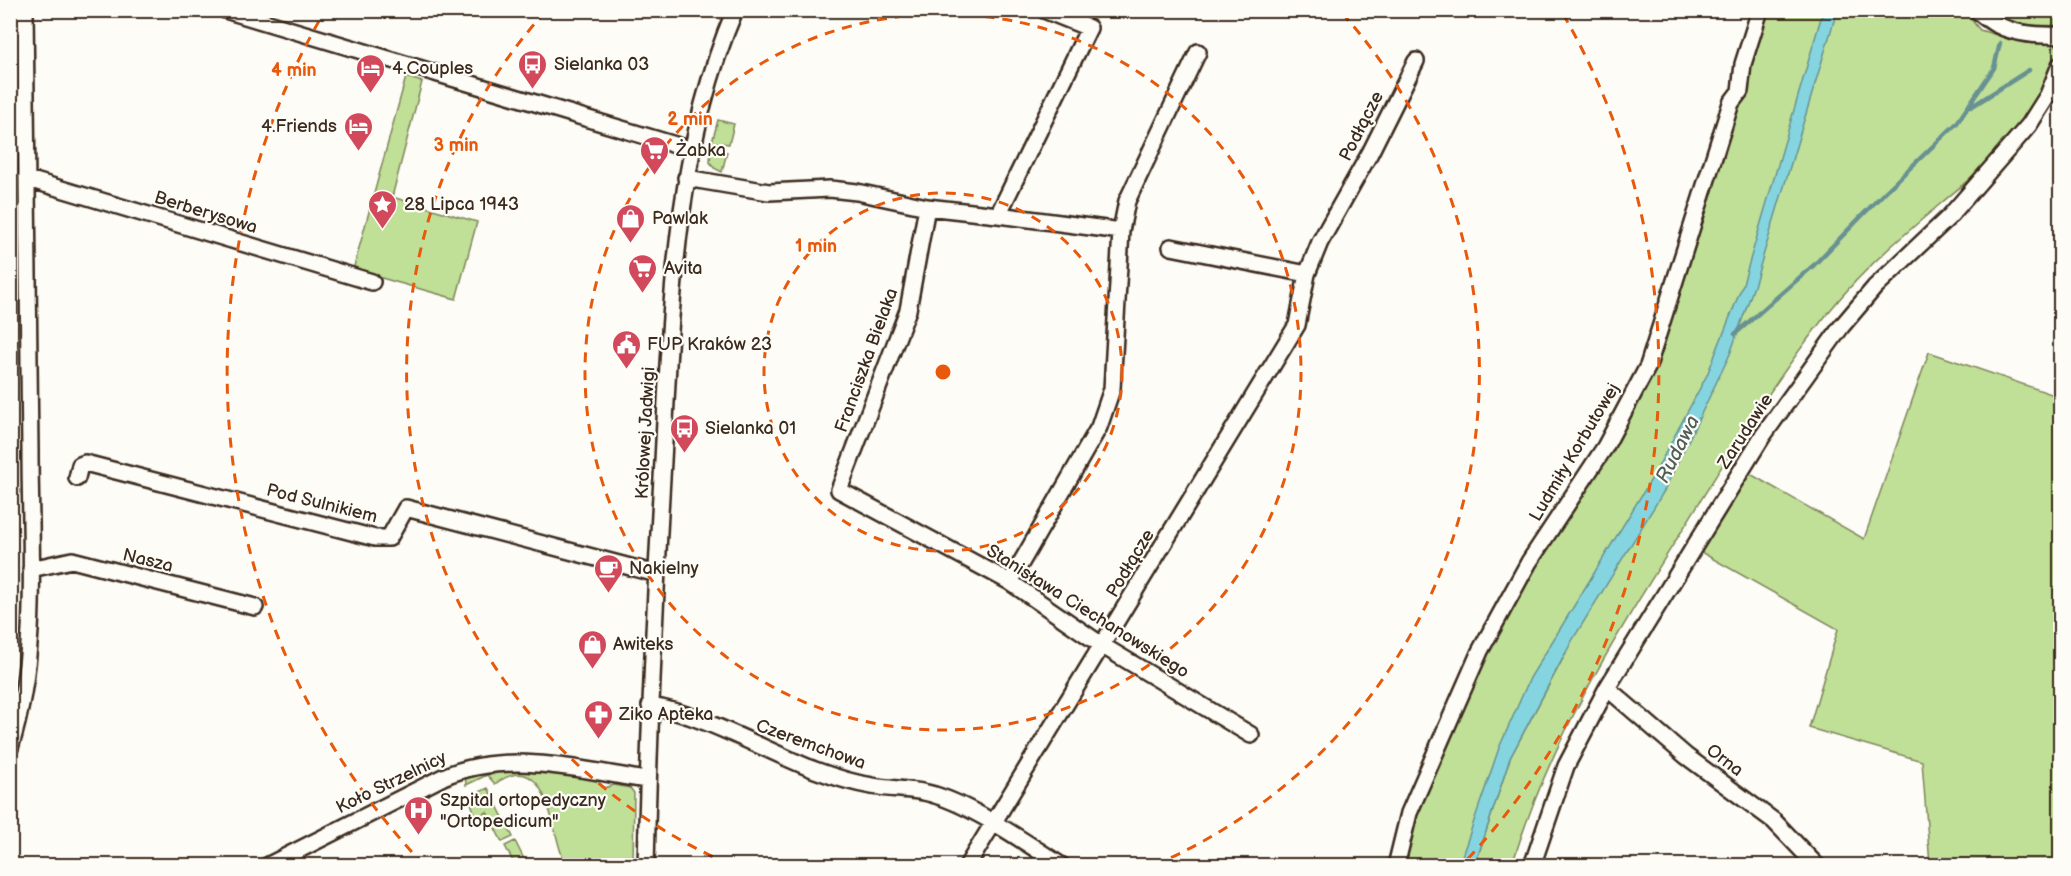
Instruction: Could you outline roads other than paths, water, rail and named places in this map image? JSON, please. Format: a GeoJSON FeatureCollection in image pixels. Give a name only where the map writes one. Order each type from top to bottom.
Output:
{"type":"FeatureCollection","features":[{"type":"Feature","properties":{"kind":"street"},"geometry":{"type":"LineString","coordinates":[[10,748],[18,723],[28,670],[31,569],[26,10]]}},
{"type":"Feature","properties":{"kind":"street"},"geometry":{"type":"LineString","coordinates":[[225,10],[692,150]]}},
{"type":"Feature","properties":{"kind":"street","name":"Królowej Jadwigi"},"geometry":{"type":"LineString","coordinates":[[646,866],[650,706],[672,307],[686,178],[720,44],[735,10]]}},
{"type":"Feature","properties":{"kind":"street"},"geometry":{"type":"LineString","coordinates":[[998,215],[1089,28],[1044,10]]}},
{"type":"Feature","properties":{"kind":"street","name":"Ludmiły Korbutowej"},"geometry":{"type":"LineString","coordinates":[[1396,866],[1409,813],[1480,651],[1529,562],[1605,447],[1648,366],[1731,103],[1740,91],[1743,64],[1760,10]]}},
{"type":"Feature","properties":{"kind":"street"},"geometry":{"type":"LineString","coordinates":[[1977,10],[1998,28],[2061,35]]}},
{"type":"Feature","properties":{"kind":"street"},"geometry":{"type":"LineString","coordinates":[[1010,582],[1099,427],[1112,389],[1121,231],[1127,201],[1198,52]]}},
{"type":"Feature","properties":{"kind":"street","name":"Podłącze"},"geometry":{"type":"LineString","coordinates":[[967,866],[1297,325],[1307,273],[1320,242],[1370,153],[1416,61]]}},
{"type":"Feature","properties":{"kind":"street","name":"Zarudawie"},"geometry":{"type":"LineString","coordinates":[[1532,866],[1562,776],[1608,688],[1679,569],[1808,370],[1875,287],[1949,217],[2029,125],[2048,95],[2061,65]]}},
{"type":"Feature","properties":{"kind":"street"},"geometry":{"type":"LineString","coordinates":[[686,178],[770,192],[830,189],[857,192],[927,207],[1121,231]]}},
{"type":"Feature","properties":{"kind":"street","name":"Berberysowa"},"geometry":{"type":"LineString","coordinates":[[28,179],[372,282]]}},
{"type":"Feature","properties":{"kind":"street","name":"Franciszka Bielaka"},"geometry":{"type":"LineString","coordinates":[[839,490],[908,310],[927,207]]}},
{"type":"Feature","properties":{"kind":"street"},"geometry":{"type":"LineString","coordinates":[[1171,247],[1307,273]]}},
{"type":"Feature","properties":{"kind":"street","name":"Pod Sulnikiem"},"geometry":{"type":"LineString","coordinates":[[77,478],[80,465],[85,463],[375,538],[389,538],[406,508],[657,574]]}},
{"type":"Feature","properties":{"kind":"street","name":"Stanisława Ciechanowskiego"},"geometry":{"type":"LineString","coordinates":[[839,490],[1010,582],[1103,646],[1251,735]]}},
{"type":"Feature","properties":{"kind":"street","name":"Nasza"},"geometry":{"type":"LineString","coordinates":[[31,569],[72,560],[255,608]]}},
{"type":"Feature","properties":{"kind":"street","name":"Orna"},"geometry":{"type":"LineString","coordinates":[[1608,688],[1686,756],[1774,821],[1817,866]]}},
{"type":"Feature","properties":{"kind":"street","name":"Czeremchowa"},"geometry":{"type":"LineString","coordinates":[[650,706],[676,712],[817,770],[850,781],[874,786],[908,788],[938,795],[993,823],[1062,866]]}},
{"type":"Feature","properties":{"kind":"street","name":"Koło Strzelnicy"},"geometry":{"type":"LineString","coordinates":[[267,866],[443,777],[473,766],[541,764],[647,780]]}},
{"type":"Feature","properties":{"kind":"water","name":"Rudawa"},"geometry":{"type":"Polygon","coordinates":[[[1823,11],[1837,11],[1754,286],[1730,354],[1664,491],[1573,639],[1510,758],[1475,865],[1459,865],[1499,748],[1530,678],[1652,478],[1707,375],[1743,284],[1823,11]]]}},
{"type":"Feature","properties":{"kind":"waterway"},"geometry":{"type":"LineString","coordinates":[[1735,334],[1814,265],[1957,123],[1994,68],[2000,43]]}},
{"type":"Feature","properties":{"kind":"waterway"},"geometry":{"type":"LineString","coordinates":[[1971,107],[2029,70]]}},
{"type":"Feature","properties":{"kind":"place","name":"Sielanka 03"},"geometry":{"type":"Point","coordinates":[533,90]}},
{"type":"Feature","properties":{"kind":"place","name":"4.Couples"},"geometry":{"type":"Point","coordinates":[371,94]}},
{"type":"Feature","properties":{"kind":"place","name":"4.Friends"},"geometry":{"type":"Point","coordinates":[358,152]}},
{"type":"Feature","properties":{"kind":"place","name":"Żabka"},"geometry":{"type":"Point","coordinates":[655,176]}},
{"type":"Feature","properties":{"kind":"place","name":"28 Lipca 1943"},"geometry":{"type":"Point","coordinates":[383,230]}},
{"type":"Feature","properties":{"kind":"place","name":"Pawlak"},"geometry":{"type":"Point","coordinates":[631,244]}},
{"type":"Feature","properties":{"kind":"place","name":"Avita"},"geometry":{"type":"Point","coordinates":[643,294]}},
{"type":"Feature","properties":{"kind":"place","name":"FUP Kraków 23"},"geometry":{"type":"Point","coordinates":[626,370]}},
{"type":"Feature","properties":{"kind":"place","name":"Sielanka 01"},"geometry":{"type":"Point","coordinates":[684,454]}},
{"type":"Feature","properties":{"kind":"place","name":"Nakielny"},"geometry":{"type":"Point","coordinates":[608,594]}},
{"type":"Feature","properties":{"kind":"place","name":"Awiteks"},"geometry":{"type":"Point","coordinates":[592,670]}},
{"type":"Feature","properties":{"kind":"place","name":"Ziko Apteka"},"geometry":{"type":"Point","coordinates":[598,740]}},
{"type":"Feature","properties":{"kind":"place","name":"Szpital ortopedyczny \"Ortopedicum\""},"geometry":{"type":"Point","coordinates":[419,836]}}]}
